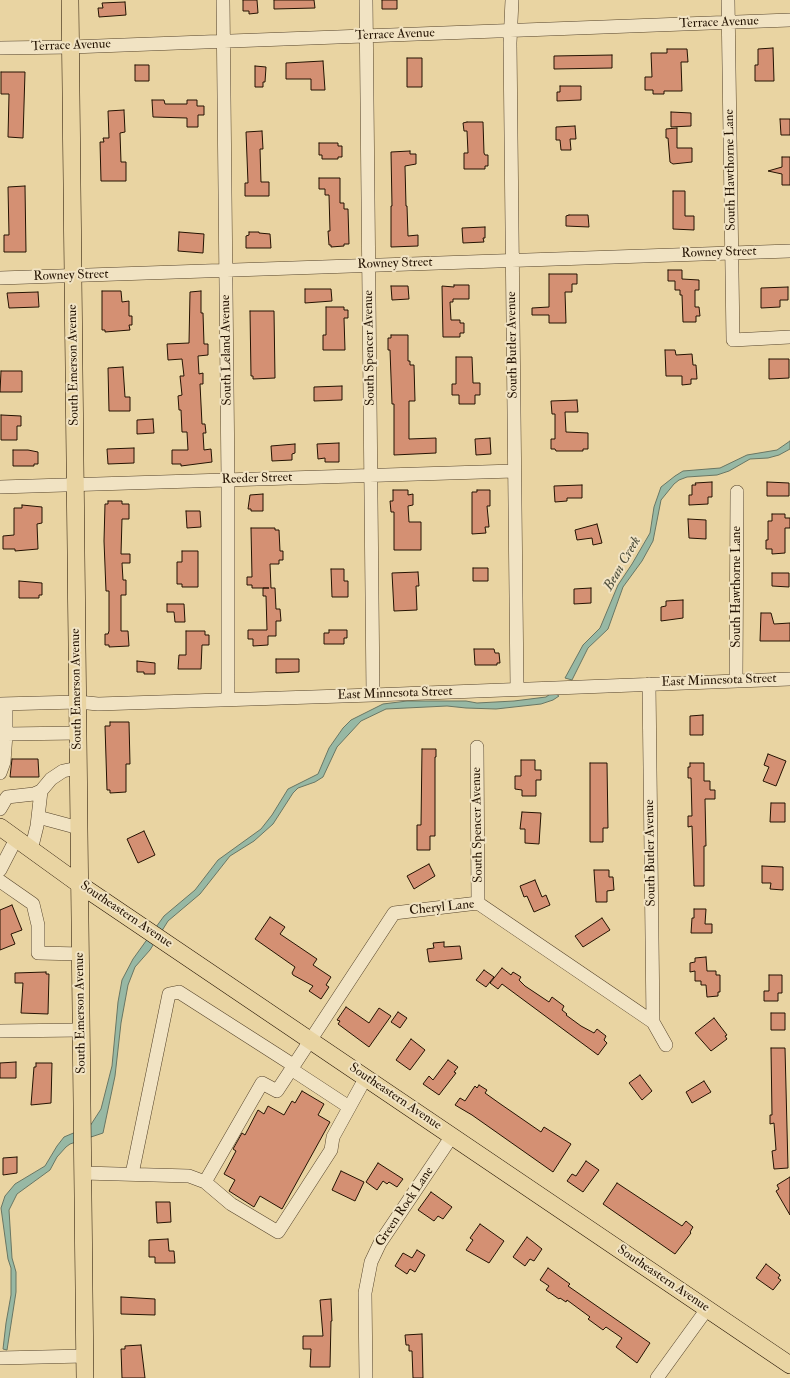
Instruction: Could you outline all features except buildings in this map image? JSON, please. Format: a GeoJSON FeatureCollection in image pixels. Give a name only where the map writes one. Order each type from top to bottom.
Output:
{"type":"FeatureCollection","features":[{"type":"Feature","properties":{"kind":"main road","name":"South Emerson Avenue"},"geometry":{"type":"LineString","coordinates":[[70,0],[85,1378]]}},
{"type":"Feature","properties":{"kind":"main road","name":"Southeastern Avenue"},"geometry":{"type":"LineString","coordinates":[[0,827],[79,884],[790,1365]]}},
{"type":"Feature","properties":{"kind":"street","name":"South Leland Avenue"},"geometry":{"type":"LineString","coordinates":[[223,0],[228,480],[228,699]]}},
{"type":"Feature","properties":{"kind":"street","name":"South Spencer Avenue"},"geometry":{"type":"LineString","coordinates":[[366,0],[373,695]]}},
{"type":"Feature","properties":{"kind":"street","name":"South Butler Avenue"},"geometry":{"type":"LineString","coordinates":[[512,0],[512,260],[517,689]]}},
{"type":"Feature","properties":{"kind":"street","name":"South Hawthorne Lane"},"geometry":{"type":"LineString","coordinates":[[728,0],[733,340],[790,337]]}},
{"type":"Feature","properties":{"kind":"street","name":"Terrace Avenue"},"geometry":{"type":"LineString","coordinates":[[0,48],[71,47],[790,20]]}},
{"type":"Feature","properties":{"kind":"street","name":"Rowney Street"},"geometry":{"type":"LineString","coordinates":[[0,278],[790,251]]}},
{"type":"Feature","properties":{"kind":"street","name":"Reeder Street"},"geometry":{"type":"LineString","coordinates":[[0,488],[514,471]]}},
{"type":"Feature","properties":{"kind":"street","name":"South Hawthorne Lane"},"geometry":{"type":"LineString","coordinates":[[736,681],[737,492]]}},
{"type":"Feature","properties":{"kind":"street","name":"East Minnesota Street"},"geometry":{"type":"LineString","coordinates":[[3,704],[78,702],[98,704],[790,679]]}},
{"type":"Feature","properties":{"kind":"street","name":"South Butler Avenue"},"geometry":{"type":"LineString","coordinates":[[649,684],[653,1022]]}},
{"type":"Feature","properties":{"kind":"street"},"geometry":{"type":"LineString","coordinates":[[0,773],[4,762],[6,734],[3,719],[3,704]]}},
{"type":"Feature","properties":{"kind":"street"},"geometry":{"type":"LineString","coordinates":[[6,734],[78,732]]}},
{"type":"Feature","properties":{"kind":"street","name":"South Spencer Avenue"},"geometry":{"type":"LineString","coordinates":[[477,747],[478,903]]}},
{"type":"Feature","properties":{"kind":"street"},"geometry":{"type":"LineString","coordinates":[[0,809],[7,797],[34,794],[41,791],[51,779],[63,771],[78,768]]}},
{"type":"Feature","properties":{"kind":"street"},"geometry":{"type":"LineString","coordinates":[[31,850],[38,818],[41,791]]}},
{"type":"Feature","properties":{"kind":"street"},"geometry":{"type":"LineString","coordinates":[[38,818],[79,828]]}},
{"type":"Feature","properties":{"kind":"street"},"geometry":{"type":"LineString","coordinates":[[0,870],[16,839]]}},
{"type":"Feature","properties":{"kind":"street"},"geometry":{"type":"LineString","coordinates":[[0,881],[33,904],[38,925],[38,953],[80,954]]}},
{"type":"Feature","properties":{"kind":"street","name":"Cheryl Lane"},"geometry":{"type":"LineString","coordinates":[[205,1182],[262,1083],[277,1091],[394,913],[478,903],[653,1022]]}},
{"type":"Feature","properties":{"kind":"street"},"geometry":{"type":"LineString","coordinates":[[132,1174],[169,994],[179,992],[349,1107]]}},
{"type":"Feature","properties":{"kind":"street"},"geometry":{"type":"LineString","coordinates":[[653,1022],[666,1045]]}},
{"type":"Feature","properties":{"kind":"street"},"geometry":{"type":"LineString","coordinates":[[0,1031],[82,1030]]}},
{"type":"Feature","properties":{"kind":"street"},"geometry":{"type":"LineString","coordinates":[[83,1173],[189,1176],[205,1182],[231,1204],[278,1232],[331,1150],[333,1136],[366,1077]]}},
{"type":"Feature","properties":{"kind":"street","name":"Green Rock Lane"},"geometry":{"type":"LineString","coordinates":[[366,1378],[365,1288],[371,1262],[380,1242],[452,1136]]}},
{"type":"Feature","properties":{"kind":"street"},"geometry":{"type":"LineString","coordinates":[[657,1378],[708,1309]]}},
{"type":"Feature","properties":{"kind":"street"},"geometry":{"type":"LineString","coordinates":[[0,1358],[84,1356]]}},
{"type":"Feature","properties":{"kind":"shaded area"},"geometry":{"type":"Polygon","coordinates":[[[790,441],[790,449],[779,455],[768,458],[750,459],[729,471],[717,475],[687,477],[674,484],[661,500],[653,541],[642,561],[623,587],[608,629],[588,648],[572,680],[565,678],[583,645],[600,628],[618,585],[650,533],[654,507],[661,487],[683,471],[720,468],[747,455],[777,450],[790,441]]]}},
{"type":"Feature","properties":{"kind":"shaded area"},"geometry":{"type":"Polygon","coordinates":[[[553,692],[559,696],[553,700],[541,704],[496,709],[447,706],[386,709],[361,721],[337,747],[323,777],[315,782],[298,788],[293,793],[273,824],[254,841],[230,856],[200,894],[168,921],[150,950],[135,967],[128,985],[121,1023],[115,1076],[103,1133],[70,1144],[66,1147],[57,1157],[50,1170],[17,1194],[9,1210],[12,1258],[16,1272],[16,1292],[7,1350],[3,1349],[11,1295],[11,1268],[8,1259],[1,1208],[5,1196],[15,1184],[45,1166],[64,1137],[90,1126],[101,1109],[112,1066],[118,1002],[122,980],[133,959],[164,916],[195,890],[218,860],[261,829],[272,815],[288,789],[318,774],[329,748],[343,728],[351,720],[383,704],[407,701],[466,701],[477,703],[514,701],[546,697],[553,692]]]}},
{"type":"Feature","properties":{"kind":"water label","name":"Bean Creek"},"geometry":{"type":"Point","coordinates":[623,564]}}]}
